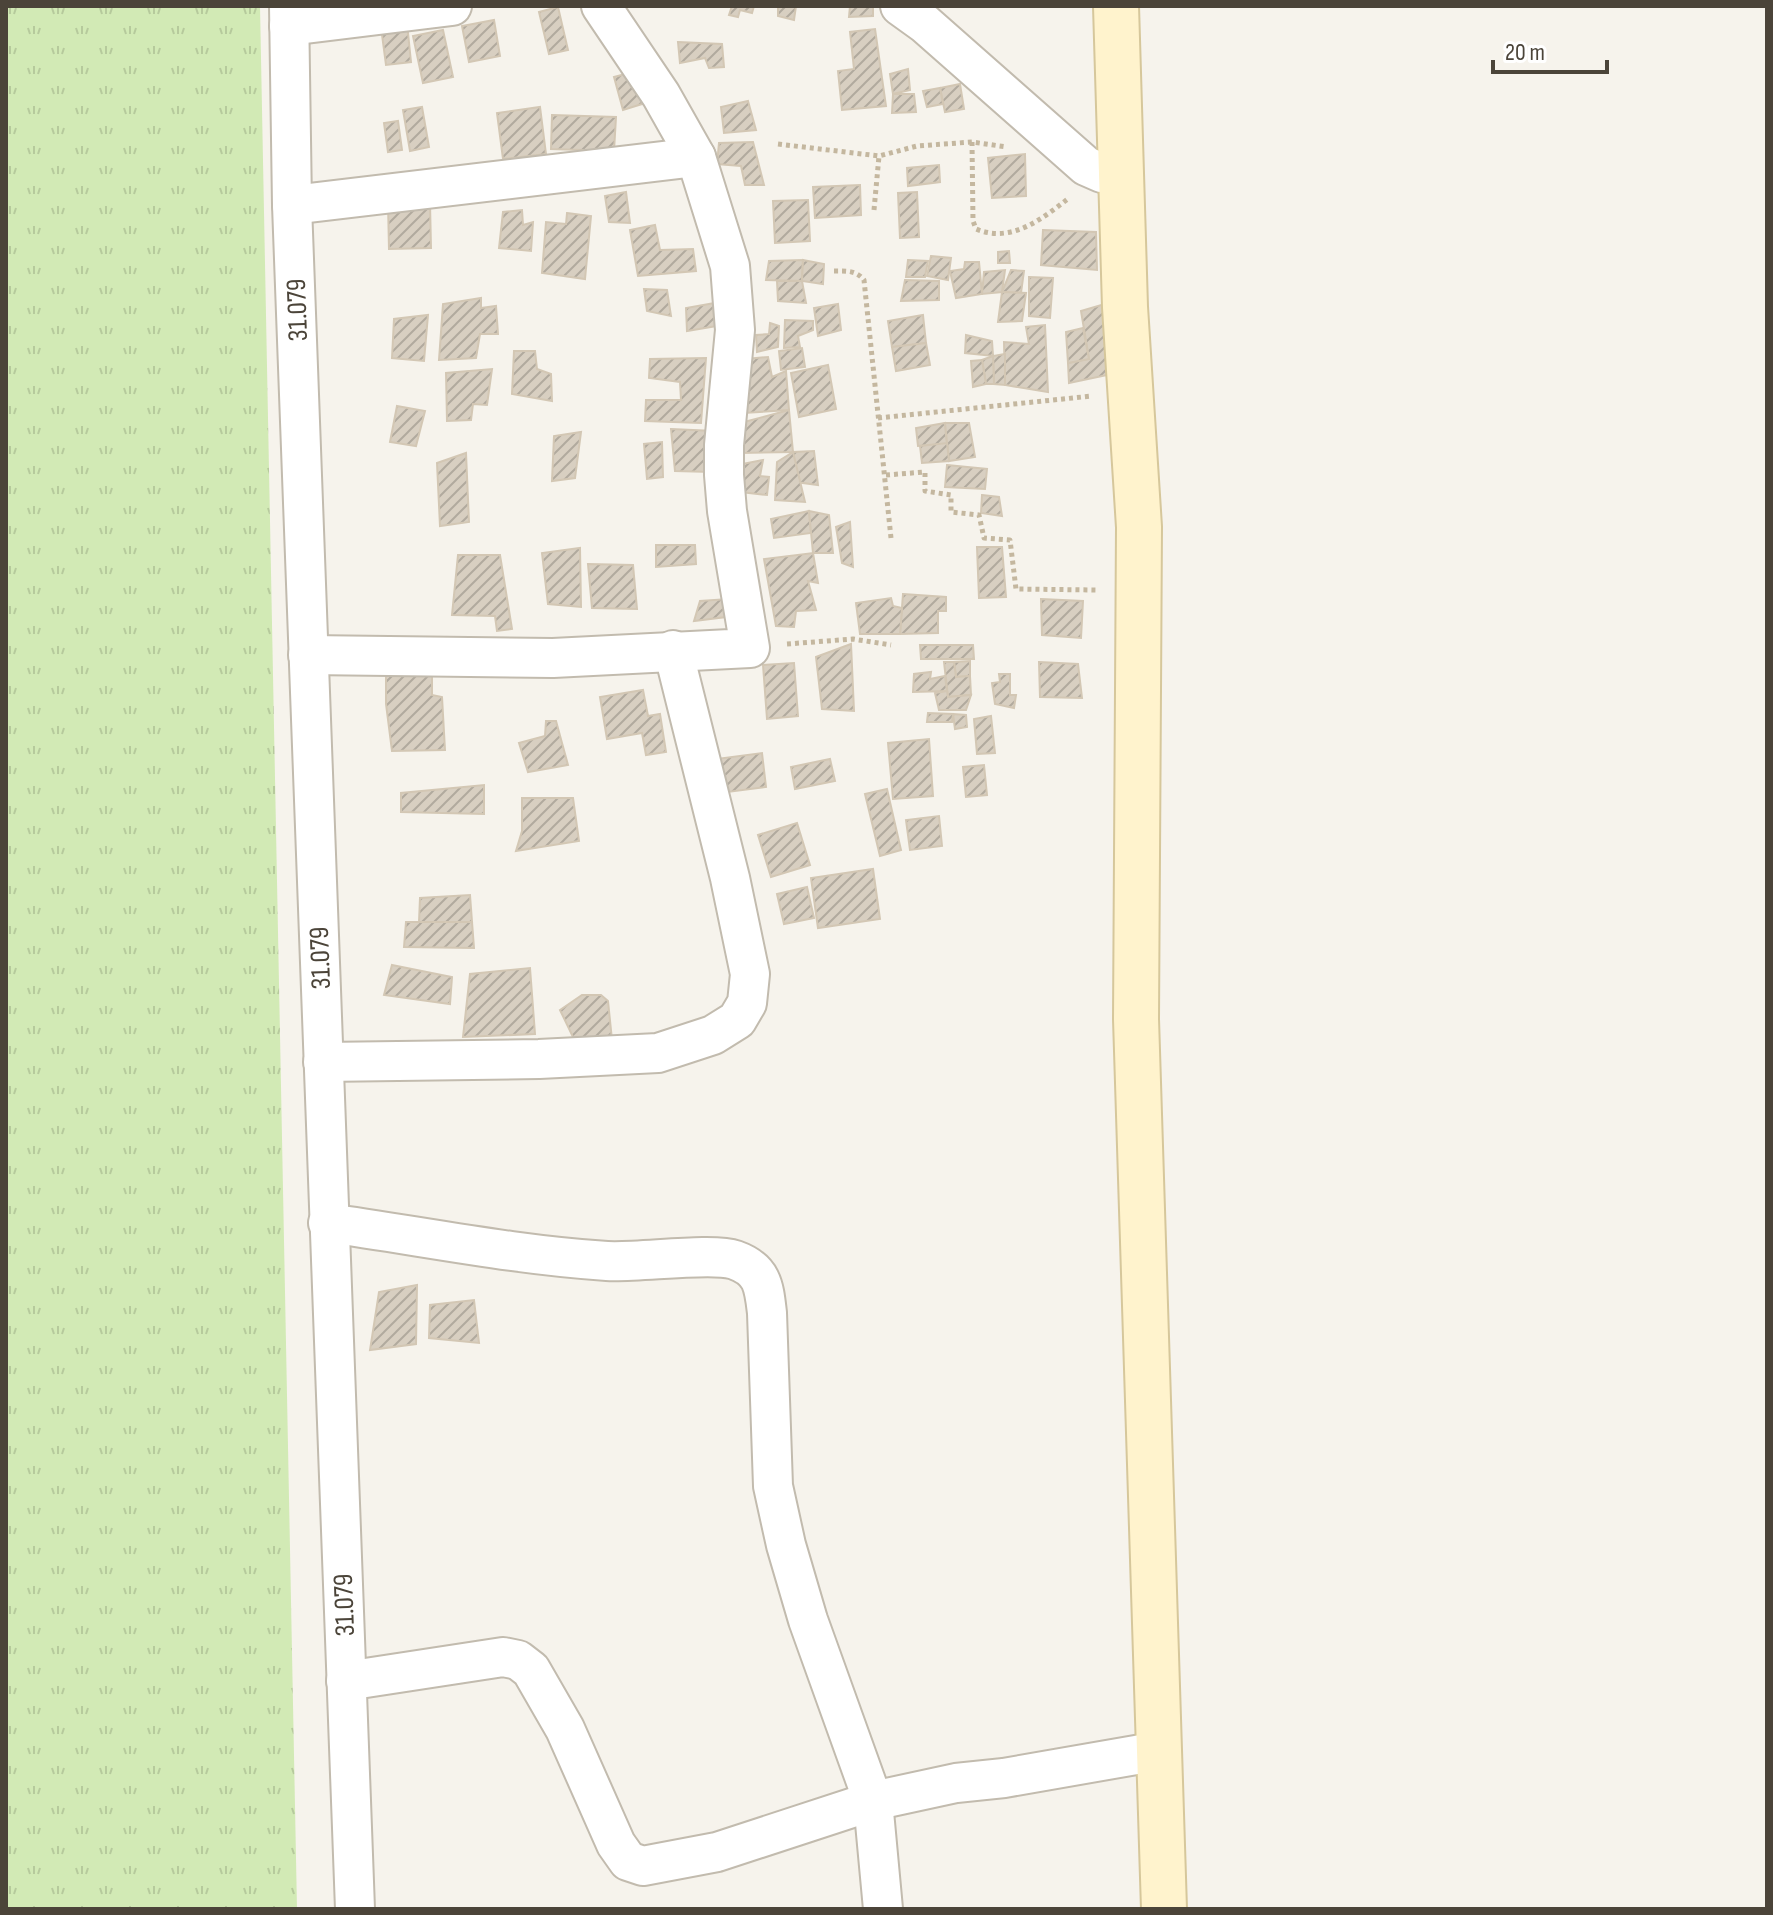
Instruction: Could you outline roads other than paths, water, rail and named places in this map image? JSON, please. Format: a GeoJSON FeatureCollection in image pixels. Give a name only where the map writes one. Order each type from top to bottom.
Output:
{"type":"FeatureCollection","features":[{"type":"Feature","properties":{"kind":"street"},"geometry":{"type":"LineString","coordinates":[[289,16],[452,6]]}},
{"type":"Feature","properties":{"kind":"street"},"geometry":{"type":"LineString","coordinates":[[308,655],[553,658],[750,648],[724,475],[735,330],[730,266],[696,157],[661,95],[601,6]]}},
{"type":"Feature","properties":{"kind":"street"},"geometry":{"type":"LineString","coordinates":[[900,6],[925,24],[1086,166],[1112,172]]}},
{"type":"Feature","properties":{"kind":"street"},"geometry":{"type":"LineString","coordinates":[[1116,6],[1112,172],[1125,307],[1139,527],[1136,1019],[1164,1909]]}},
{"type":"Feature","properties":{"kind":"street","name":"31.079"},"geometry":{"type":"LineString","coordinates":[[289,16],[292,205],[355,1909]]}},
{"type":"Feature","properties":{"kind":"street"},"geometry":{"type":"LineString","coordinates":[[292,205],[696,157]]}},
{"type":"Feature","properties":{"kind":"street"},"geometry":{"type":"LineString","coordinates":[[323,1062],[539,1059],[658,1053],[713,1035],[737,1020],[747,1003],[750,974],[730,878],[673,650]]}},
{"type":"Feature","properties":{"kind":"street"},"geometry":{"type":"LineString","coordinates":[[328,1223],[571,1259],[634,1263],[732,1259],[752,1268],[764,1287],[773,1486],[808,1620],[873,1801],[883,1909]]}},
{"type":"Feature","properties":{"kind":"street"},"geometry":{"type":"LineString","coordinates":[[346,1681],[503,1657],[518,1660],[531,1670],[565,1729],[616,1844],[628,1861],[643,1866],[717,1852],[873,1801],[956,1783],[1004,1778],[1159,1751]]}}]}
